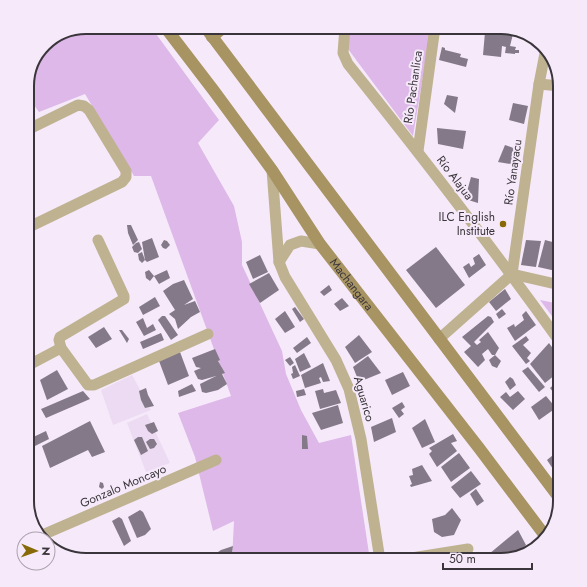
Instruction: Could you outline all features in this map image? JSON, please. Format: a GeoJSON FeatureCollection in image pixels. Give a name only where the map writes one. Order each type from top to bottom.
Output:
{"type":"FeatureCollection","features":[{"type":"Feature","properties":{"kind":"street","name":"Machangara"},"geometry":{"type":"LineString","coordinates":[[170,34],[272,170],[320,244],[479,448],[542,532]]}},
{"type":"Feature","properties":{"kind":"street"},"geometry":{"type":"LineString","coordinates":[[210,34],[553,490]]}},
{"type":"Feature","properties":{"kind":"street","name":"Río Alajua"},"geometry":{"type":"LineString","coordinates":[[344,34],[343,53],[348,64],[418,151],[512,274],[553,332]]}},
{"type":"Feature","properties":{"kind":"street","name":"Río Pachanlica"},"geometry":{"type":"LineString","coordinates":[[418,151],[434,34]]}},
{"type":"Feature","properties":{"kind":"street","name":"Río Yanayacu"},"geometry":{"type":"LineString","coordinates":[[512,274],[539,84],[544,58]]}},
{"type":"Feature","properties":{"kind":"street"},"geometry":{"type":"LineString","coordinates":[[539,84],[553,85]]}},
{"type":"Feature","properties":{"kind":"street"},"geometry":{"type":"LineString","coordinates":[[34,127],[78,105],[84,106],[89,110],[126,171],[126,177],[122,182],[34,225]]}},
{"type":"Feature","properties":{"kind":"street","name":"Aguarico"},"geometry":{"type":"LineString","coordinates":[[272,170],[279,262],[285,277],[336,360],[349,389],[361,439],[379,553]]}},
{"type":"Feature","properties":{"kind":"street"},"geometry":{"type":"LineString","coordinates":[[98,240],[124,298],[60,337],[59,340],[62,348],[88,385],[94,386],[208,334]]}},
{"type":"Feature","properties":{"kind":"street"},"geometry":{"type":"LineString","coordinates":[[279,262],[290,245],[301,241],[320,244]]}},
{"type":"Feature","properties":{"kind":"street"},"geometry":{"type":"LineString","coordinates":[[439,339],[512,274],[553,283]]}},
{"type":"Feature","properties":{"kind":"street"},"geometry":{"type":"LineString","coordinates":[[34,362],[62,348]]}},
{"type":"Feature","properties":{"kind":"street","name":"Gonzalo Moncayo"},"geometry":{"type":"LineString","coordinates":[[52,531],[216,460]]}},
{"type":"Feature","properties":{"kind":"street"},"geometry":{"type":"LineString","coordinates":[[443,553],[468,549]]}},
{"type":"Feature","properties":{"kind":"shaded area"},"geometry":{"type":"Polygon","coordinates":[[[86,34],[156,34],[219,120],[198,143],[234,206],[242,242],[242,265],[282,351],[286,374],[301,410],[319,443],[351,435],[369,553],[232,553],[234,521],[213,531],[195,457],[178,413],[231,396],[151,176],[134,176],[85,94],[39,112],[34,105],[34,83],[36,72],[39,63],[45,54],[60,41],[76,35],[86,34]]]}},
{"type":"Feature","properties":{"kind":"shaded area"},"geometry":{"type":"Polygon","coordinates":[[[349,34],[430,34],[413,136],[348,49],[349,34]]]}},
{"type":"Feature","properties":{"kind":"shaded area"},"geometry":{"type":"Polygon","coordinates":[[[540,300],[553,303],[553,318],[540,300]]]}},
{"type":"Feature","properties":{"kind":"shaded area"},"geometry":{"type":"Polygon","coordinates":[[[132,375],[151,410],[113,425],[101,390],[132,375]]]}},
{"type":"Feature","properties":{"kind":"shaded area"},"geometry":{"type":"Polygon","coordinates":[[[147,414],[170,463],[146,472],[127,423],[147,414]]]}},
{"type":"Feature","properties":{"kind":"building"},"geometry":{"type":"Polygon","coordinates":[[[485,34],[513,36],[510,46],[516,47],[515,50],[519,50],[519,53],[515,54],[505,53],[506,47],[502,46],[501,57],[483,55],[485,34]]]}},
{"type":"Feature","properties":{"kind":"building"},"geometry":{"type":"Polygon","coordinates":[[[442,47],[445,48],[445,50],[461,54],[460,57],[468,59],[466,67],[439,60],[442,47]]]}},
{"type":"Feature","properties":{"kind":"building"},"geometry":{"type":"Polygon","coordinates":[[[447,95],[458,97],[455,113],[444,104],[447,95]]]}},
{"type":"Feature","properties":{"kind":"building"},"geometry":{"type":"Polygon","coordinates":[[[513,103],[528,106],[524,124],[509,120],[513,103]]]}},
{"type":"Feature","properties":{"kind":"building"},"geometry":{"type":"Polygon","coordinates":[[[437,128],[466,131],[463,149],[438,144],[437,128]]]}},
{"type":"Feature","properties":{"kind":"building"},"geometry":{"type":"Polygon","coordinates":[[[505,145],[519,150],[517,165],[498,162],[505,145]]]}},
{"type":"Feature","properties":{"kind":"building"},"geometry":{"type":"Polygon","coordinates":[[[471,177],[479,179],[478,203],[465,199],[471,177]]]}},
{"type":"Feature","properties":{"kind":"building"},"geometry":{"type":"Polygon","coordinates":[[[127,225],[131,225],[138,240],[133,245],[128,233],[127,225]]]}},
{"type":"Feature","properties":{"kind":"building"},"geometry":{"type":"Polygon","coordinates":[[[152,238],[159,257],[147,262],[145,260],[142,242],[152,238]]]}},
{"type":"Feature","properties":{"kind":"building"},"geometry":{"type":"Polygon","coordinates":[[[164,240],[170,245],[166,249],[161,245],[164,240]]]}},
{"type":"Feature","properties":{"kind":"building"},"geometry":{"type":"Polygon","coordinates":[[[526,240],[541,241],[536,267],[521,265],[526,240]]]}},
{"type":"Feature","properties":{"kind":"building"},"geometry":{"type":"Polygon","coordinates":[[[545,240],[553,242],[553,270],[538,267],[545,240]]]}},
{"type":"Feature","properties":{"kind":"building"},"geometry":{"type":"Polygon","coordinates":[[[139,242],[142,249],[138,253],[134,252],[132,247],[139,242]]]}},
{"type":"Feature","properties":{"kind":"building"},"geometry":{"type":"Polygon","coordinates":[[[436,247],[465,285],[436,308],[406,270],[436,247]]]}},
{"type":"Feature","properties":{"kind":"building"},"geometry":{"type":"Polygon","coordinates":[[[142,252],[145,260],[142,263],[139,260],[138,254],[142,252]]]}},
{"type":"Feature","properties":{"kind":"building"},"geometry":{"type":"Polygon","coordinates":[[[479,254],[486,265],[469,278],[463,267],[469,263],[471,267],[475,264],[473,258],[479,254]]]}},
{"type":"Feature","properties":{"kind":"building"},"geometry":{"type":"Polygon","coordinates":[[[260,255],[268,272],[253,279],[246,262],[260,255]]]}},
{"type":"Feature","properties":{"kind":"building"},"geometry":{"type":"Polygon","coordinates":[[[149,270],[154,276],[150,281],[146,278],[145,272],[149,270]]]}},
{"type":"Feature","properties":{"kind":"building"},"geometry":{"type":"Polygon","coordinates":[[[167,270],[170,278],[159,284],[154,276],[167,270]]]}},
{"type":"Feature","properties":{"kind":"building"},"geometry":{"type":"Polygon","coordinates":[[[269,273],[279,290],[260,303],[249,284],[269,273]]]}},
{"type":"Feature","properties":{"kind":"building"},"geometry":{"type":"Polygon","coordinates":[[[184,280],[193,299],[184,305],[195,301],[200,312],[191,317],[178,329],[175,319],[169,314],[175,310],[163,291],[173,284],[184,280]]]}},
{"type":"Feature","properties":{"kind":"building"},"geometry":{"type":"Polygon","coordinates":[[[329,285],[332,290],[324,296],[320,292],[329,285]]]}},
{"type":"Feature","properties":{"kind":"building"},"geometry":{"type":"Polygon","coordinates":[[[505,289],[511,299],[496,311],[489,302],[505,289]]]}},
{"type":"Feature","properties":{"kind":"building"},"geometry":{"type":"Polygon","coordinates":[[[155,297],[160,306],[143,315],[139,307],[155,297]]]}},
{"type":"Feature","properties":{"kind":"building"},"geometry":{"type":"Polygon","coordinates":[[[342,298],[349,306],[340,311],[334,304],[342,298]]]}},
{"type":"Feature","properties":{"kind":"building"},"geometry":{"type":"Polygon","coordinates":[[[295,307],[304,319],[300,322],[292,309],[295,307]]]}},
{"type":"Feature","properties":{"kind":"building"},"geometry":{"type":"Polygon","coordinates":[[[502,309],[506,314],[499,319],[496,314],[502,309]]]}},
{"type":"Feature","properties":{"kind":"building"},"geometry":{"type":"Polygon","coordinates":[[[285,311],[295,327],[285,333],[275,319],[285,311]]]}},
{"type":"Feature","properties":{"kind":"building"},"geometry":{"type":"Polygon","coordinates":[[[526,311],[536,325],[515,341],[507,328],[514,324],[515,327],[524,320],[522,315],[526,311]]]}},
{"type":"Feature","properties":{"kind":"building"},"geometry":{"type":"Polygon","coordinates":[[[162,316],[165,316],[178,335],[171,340],[158,320],[162,316]]]}},
{"type":"Feature","properties":{"kind":"building"},"geometry":{"type":"Polygon","coordinates":[[[488,316],[491,317],[494,322],[474,342],[477,345],[481,342],[479,340],[488,332],[499,348],[495,355],[492,355],[488,349],[482,354],[485,360],[478,367],[464,352],[471,346],[462,337],[488,316]]]}},
{"type":"Feature","properties":{"kind":"building"},"geometry":{"type":"Polygon","coordinates":[[[143,318],[147,328],[153,324],[156,330],[144,336],[136,322],[143,318]]]}},
{"type":"Feature","properties":{"kind":"building"},"geometry":{"type":"Polygon","coordinates":[[[104,327],[112,339],[96,348],[88,337],[104,327]]]}},
{"type":"Feature","properties":{"kind":"building"},"geometry":{"type":"Polygon","coordinates":[[[119,330],[122,330],[129,339],[127,343],[119,330]]]}},
{"type":"Feature","properties":{"kind":"building"},"geometry":{"type":"Polygon","coordinates":[[[161,333],[164,340],[143,349],[140,342],[161,333]]]}},
{"type":"Feature","properties":{"kind":"building"},"geometry":{"type":"Polygon","coordinates":[[[359,335],[372,352],[355,363],[345,347],[359,335]]]}},
{"type":"Feature","properties":{"kind":"building"},"geometry":{"type":"Polygon","coordinates":[[[526,336],[529,340],[523,345],[531,353],[527,358],[530,361],[526,364],[512,346],[526,336]]]}},
{"type":"Feature","properties":{"kind":"building"},"geometry":{"type":"Polygon","coordinates":[[[307,337],[311,343],[297,353],[293,348],[307,337]]]}},
{"type":"Feature","properties":{"kind":"building"},"geometry":{"type":"Polygon","coordinates":[[[549,343],[553,348],[553,377],[545,383],[530,364],[549,343]]]}},
{"type":"Feature","properties":{"kind":"building"},"geometry":{"type":"Polygon","coordinates":[[[215,349],[220,360],[218,361],[225,373],[222,374],[227,384],[218,390],[206,393],[202,392],[200,384],[216,376],[202,380],[198,379],[194,371],[201,368],[196,367],[192,358],[215,349]]]}},
{"type":"Feature","properties":{"kind":"building"},"geometry":{"type":"Polygon","coordinates":[[[180,352],[189,376],[168,385],[159,361],[180,352]]]}},
{"type":"Feature","properties":{"kind":"building"},"geometry":{"type":"Polygon","coordinates":[[[304,353],[311,367],[300,372],[295,359],[304,353]]]}},
{"type":"Feature","properties":{"kind":"building"},"geometry":{"type":"Polygon","coordinates":[[[495,355],[501,361],[497,368],[492,366],[489,360],[495,355]]]}},
{"type":"Feature","properties":{"kind":"building"},"geometry":{"type":"Polygon","coordinates":[[[368,356],[381,373],[359,382],[353,367],[368,356]]]}},
{"type":"Feature","properties":{"kind":"building"},"geometry":{"type":"Polygon","coordinates":[[[290,357],[294,363],[290,366],[285,360],[290,357]]]}},
{"type":"Feature","properties":{"kind":"building"},"geometry":{"type":"Polygon","coordinates":[[[323,363],[330,381],[323,382],[321,377],[319,378],[321,383],[305,388],[301,375],[323,363]]]}},
{"type":"Feature","properties":{"kind":"building"},"geometry":{"type":"Polygon","coordinates":[[[295,365],[300,376],[293,379],[291,374],[293,373],[292,367],[295,365]]]}},
{"type":"Feature","properties":{"kind":"building"},"geometry":{"type":"Polygon","coordinates":[[[528,367],[545,387],[539,392],[522,371],[528,367]]]}},
{"type":"Feature","properties":{"kind":"building"},"geometry":{"type":"Polygon","coordinates":[[[57,370],[68,389],[47,400],[40,380],[57,370]]]}},
{"type":"Feature","properties":{"kind":"building"},"geometry":{"type":"Polygon","coordinates":[[[403,372],[410,386],[392,395],[385,380],[403,372]]]}},
{"type":"Feature","properties":{"kind":"building"},"geometry":{"type":"Polygon","coordinates":[[[510,377],[516,385],[510,390],[505,382],[510,377]]]}},
{"type":"Feature","properties":{"kind":"building"},"geometry":{"type":"Polygon","coordinates":[[[192,384],[196,391],[179,397],[178,391],[192,384]]]}},
{"type":"Feature","properties":{"kind":"building"},"geometry":{"type":"Polygon","coordinates":[[[553,385],[553,392],[550,388],[553,385]]]}},
{"type":"Feature","properties":{"kind":"building"},"geometry":{"type":"Polygon","coordinates":[[[146,388],[154,406],[145,408],[139,391],[146,388]]]}},
{"type":"Feature","properties":{"kind":"building"},"geometry":{"type":"Polygon","coordinates":[[[304,389],[306,395],[297,397],[296,391],[304,389]]]}},
{"type":"Feature","properties":{"kind":"building"},"geometry":{"type":"Polygon","coordinates":[[[323,389],[324,393],[336,390],[341,403],[320,409],[315,391],[323,389]]]}},
{"type":"Feature","properties":{"kind":"building"},"geometry":{"type":"Polygon","coordinates":[[[83,391],[90,399],[46,418],[41,409],[83,391]]]}},
{"type":"Feature","properties":{"kind":"building"},"geometry":{"type":"Polygon","coordinates":[[[518,391],[525,399],[513,410],[500,397],[506,392],[510,397],[518,391]]]}},
{"type":"Feature","properties":{"kind":"building"},"geometry":{"type":"Polygon","coordinates":[[[546,396],[553,404],[553,410],[539,420],[531,407],[546,396]]]}},
{"type":"Feature","properties":{"kind":"building"},"geometry":{"type":"Polygon","coordinates":[[[402,402],[405,407],[401,410],[404,414],[399,418],[392,408],[402,402]]]}},
{"type":"Feature","properties":{"kind":"building"},"geometry":{"type":"Polygon","coordinates":[[[338,405],[343,423],[321,430],[312,413],[338,405]]]}},
{"type":"Feature","properties":{"kind":"building"},"geometry":{"type":"Polygon","coordinates":[[[392,418],[396,432],[374,442],[371,427],[392,418]]]}},
{"type":"Feature","properties":{"kind":"building"},"geometry":{"type":"Polygon","coordinates":[[[425,419],[435,442],[422,448],[412,428],[425,419]]]}},
{"type":"Feature","properties":{"kind":"building"},"geometry":{"type":"Polygon","coordinates":[[[90,421],[105,452],[92,457],[88,450],[50,468],[42,446],[90,421]]]}},
{"type":"Feature","properties":{"kind":"building"},"geometry":{"type":"Polygon","coordinates":[[[154,422],[158,431],[152,434],[148,431],[145,425],[154,422]]]}},
{"type":"Feature","properties":{"kind":"building"},"geometry":{"type":"Polygon","coordinates":[[[46,431],[49,439],[34,446],[34,437],[46,431]]]}},
{"type":"Feature","properties":{"kind":"building"},"geometry":{"type":"Polygon","coordinates":[[[453,434],[457,441],[451,443],[457,451],[437,467],[429,454],[432,451],[429,448],[453,434]]]}},
{"type":"Feature","properties":{"kind":"building"},"geometry":{"type":"Polygon","coordinates":[[[302,435],[307,436],[308,449],[302,449],[302,435]]]}},
{"type":"Feature","properties":{"kind":"building"},"geometry":{"type":"Polygon","coordinates":[[[138,437],[142,437],[148,451],[141,455],[134,440],[138,437]]]}},
{"type":"Feature","properties":{"kind":"building"},"geometry":{"type":"Polygon","coordinates":[[[150,439],[154,439],[157,444],[154,448],[150,449],[146,442],[150,439]]]}},
{"type":"Feature","properties":{"kind":"building"},"geometry":{"type":"Polygon","coordinates":[[[459,453],[470,468],[451,482],[441,467],[459,453]]]}},
{"type":"Feature","properties":{"kind":"building"},"geometry":{"type":"Polygon","coordinates":[[[553,455],[553,469],[547,460],[553,455]]]}},
{"type":"Feature","properties":{"kind":"building"},"geometry":{"type":"Polygon","coordinates":[[[422,465],[432,481],[411,487],[410,485],[412,484],[409,476],[413,475],[412,469],[422,465]]]}},
{"type":"Feature","properties":{"kind":"building"},"geometry":{"type":"Polygon","coordinates":[[[471,471],[481,484],[460,498],[451,487],[471,471]]]}},
{"type":"Feature","properties":{"kind":"building"},"geometry":{"type":"Polygon","coordinates":[[[100,482],[103,483],[104,487],[102,489],[99,487],[100,482]]]}},
{"type":"Feature","properties":{"kind":"building"},"geometry":{"type":"Polygon","coordinates":[[[476,489],[484,501],[477,506],[470,494],[476,489]]]}},
{"type":"Feature","properties":{"kind":"building"},"geometry":{"type":"Polygon","coordinates":[[[452,508],[461,520],[454,535],[442,537],[434,532],[432,519],[445,515],[452,508]]]}},
{"type":"Feature","properties":{"kind":"building"},"geometry":{"type":"Polygon","coordinates":[[[140,510],[143,512],[151,529],[145,535],[137,538],[128,517],[140,510]]]}},
{"type":"Feature","properties":{"kind":"building"},"geometry":{"type":"Polygon","coordinates":[[[119,517],[122,519],[131,541],[124,546],[112,521],[119,517]]]}},
{"type":"Feature","properties":{"kind":"building"},"geometry":{"type":"Polygon","coordinates":[[[518,530],[526,545],[518,550],[508,553],[490,553],[518,530]]]}},
{"type":"Feature","properties":{"kind":"building"},"geometry":{"type":"Polygon","coordinates":[[[233,546],[232,553],[216,553],[233,546]]]}},
{"type":"Feature","properties":{"kind":"place","name":"ILC English Institute"},"geometry":{"type":"Point","coordinates":[503,224]}}]}
